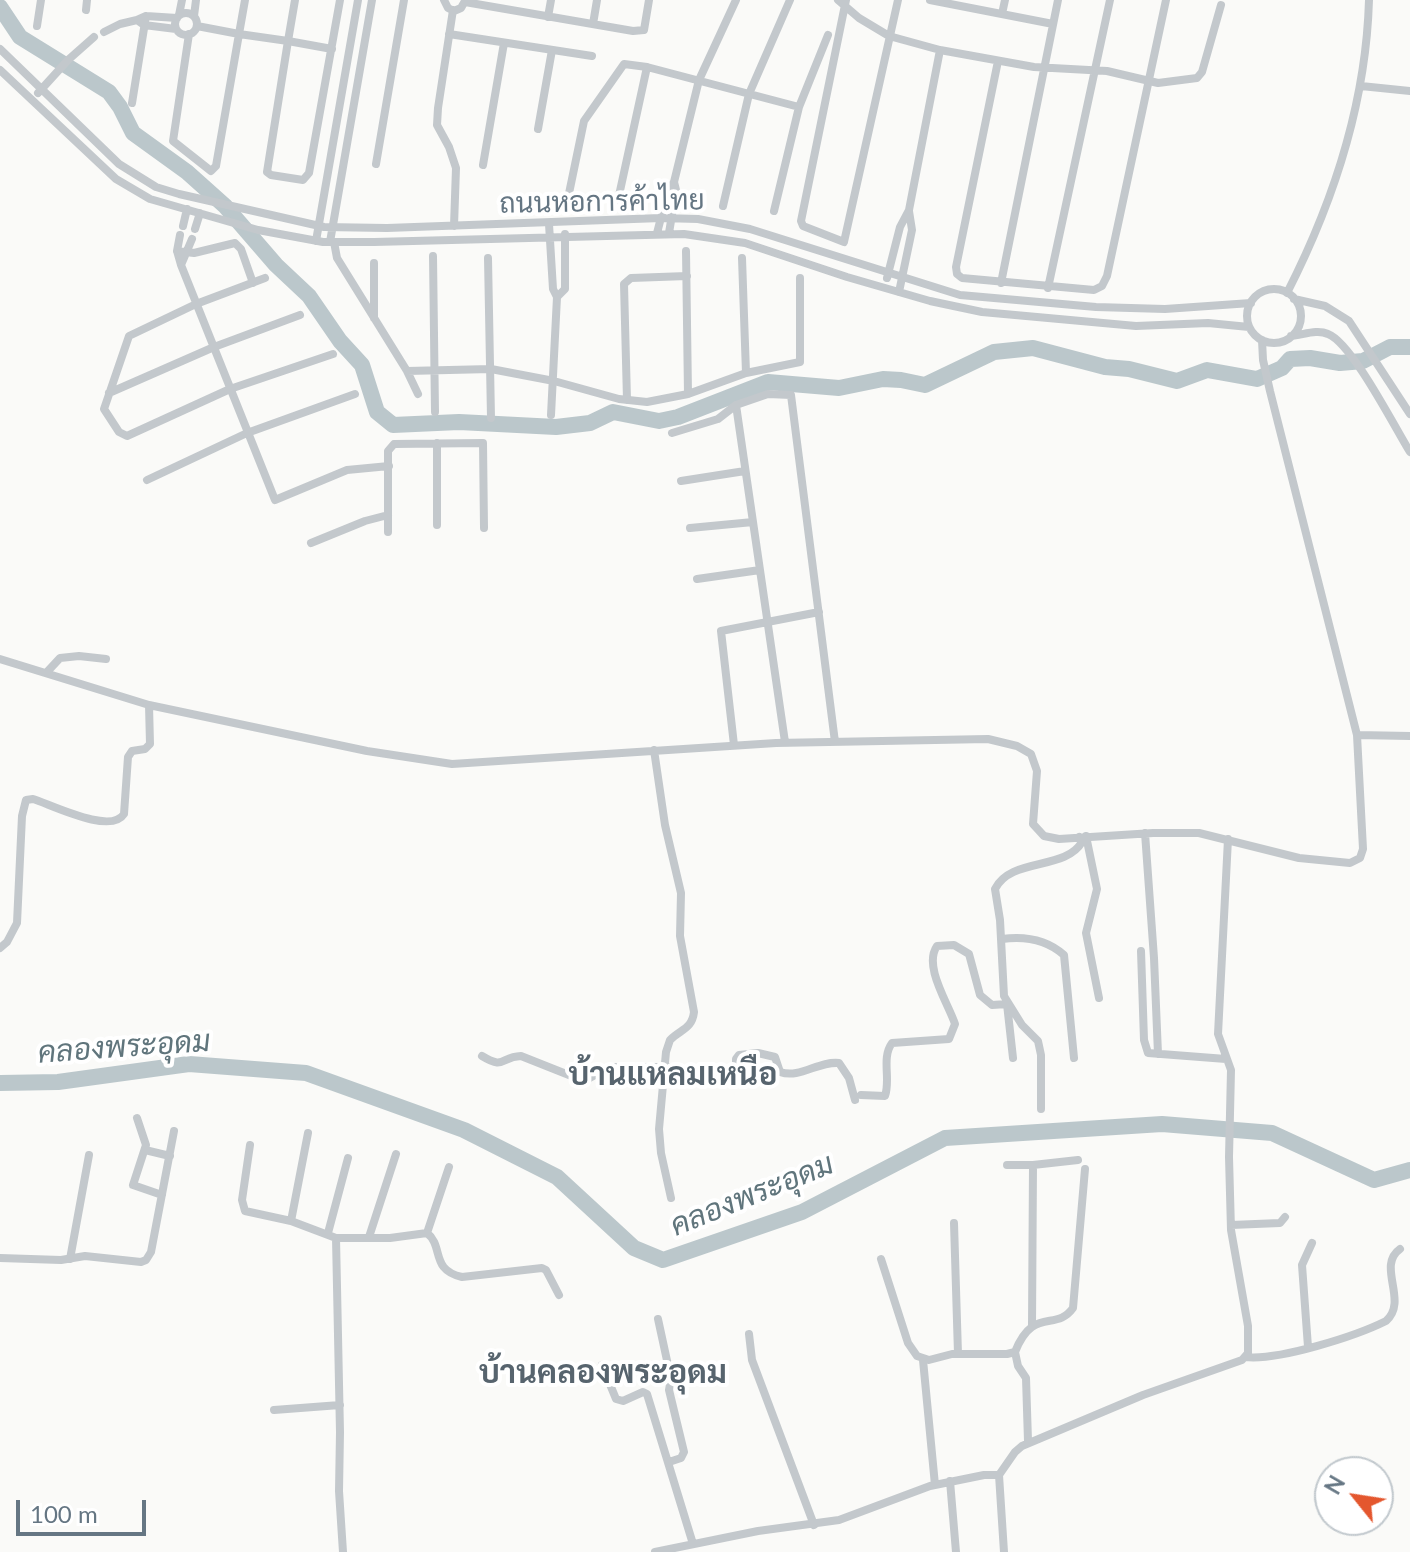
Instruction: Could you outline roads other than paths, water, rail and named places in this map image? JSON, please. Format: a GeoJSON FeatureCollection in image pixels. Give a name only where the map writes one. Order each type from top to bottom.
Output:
{"type":"FeatureCollection","features":[{"type":"Feature","properties":{"kind":"street"},"geometry":{"type":"LineString","coordinates":[[37,26],[41,0]]}},
{"type":"Feature","properties":{"kind":"street"},"geometry":{"type":"LineString","coordinates":[[86,10],[87,0]]}},
{"type":"Feature","properties":{"kind":"street"},"geometry":{"type":"LineString","coordinates":[[176,29],[182,0]]}},
{"type":"Feature","properties":{"kind":"street"},"geometry":{"type":"LineString","coordinates":[[196,0],[194,16],[197,26]]}},
{"type":"Feature","properties":{"kind":"street"},"geometry":{"type":"LineString","coordinates":[[197,26],[189,34],[173,141],[211,171],[216,166],[245,0]]}},
{"type":"Feature","properties":{"kind":"street"},"geometry":{"type":"LineString","coordinates":[[295,0],[267,172],[303,180],[308,177],[340,0]]}},
{"type":"Feature","properties":{"kind":"street"},"geometry":{"type":"LineString","coordinates":[[316,241],[358,0]]}},
{"type":"Feature","properties":{"kind":"street"},"geometry":{"type":"LineString","coordinates":[[372,0],[332,227],[332,242],[337,258],[418,394]]}},
{"type":"Feature","properties":{"kind":"street"},"geometry":{"type":"LineString","coordinates":[[376,164],[404,0]]}},
{"type":"Feature","properties":{"kind":"street"},"geometry":{"type":"LineString","coordinates":[[444,0],[445,6],[453,10],[461,8],[465,1],[501,4],[548,17],[633,31],[644,30],[649,0]]}},
{"type":"Feature","properties":{"kind":"street"},"geometry":{"type":"LineString","coordinates":[[548,17],[551,0]]}},
{"type":"Feature","properties":{"kind":"street"},"geometry":{"type":"LineString","coordinates":[[593,24],[597,0]]}},
{"type":"Feature","properties":{"kind":"street"},"geometry":{"type":"LineString","coordinates":[[657,233],[668,191],[674,182],[699,80],[736,0]]}},
{"type":"Feature","properties":{"kind":"street"},"geometry":{"type":"LineString","coordinates":[[723,206],[749,94],[790,0]]}},
{"type":"Feature","properties":{"kind":"street"},"geometry":{"type":"LineString","coordinates":[[898,0],[889,36],[844,242],[803,226],[801,221],[843,2],[889,36],[940,50],[998,61],[1096,70],[1147,82],[1197,78],[1202,72],[1221,5]]}},
{"type":"Feature","properties":{"kind":"street"},"geometry":{"type":"LineString","coordinates":[[930,0],[1053,24]]}},
{"type":"Feature","properties":{"kind":"street"},"geometry":{"type":"LineString","coordinates":[[1002,14],[1005,0]]}},
{"type":"Feature","properties":{"kind":"street"},"geometry":{"type":"LineString","coordinates":[[1001,283],[1058,0]]}},
{"type":"Feature","properties":{"kind":"street"},"geometry":{"type":"LineString","coordinates":[[1048,288],[1110,0]]}},
{"type":"Feature","properties":{"kind":"street"},"geometry":{"type":"LineString","coordinates":[[998,61],[957,274],[962,278],[1001,283],[1094,290],[1102,286],[1107,276],[1166,0]]}},
{"type":"Feature","properties":{"kind":"street"},"geometry":{"type":"LineString","coordinates":[[1291,296],[1342,163],[1361,86],[1369,0]]}},
{"type":"Feature","properties":{"kind":"street"},"geometry":{"type":"LineString","coordinates":[[453,10],[437,125],[456,168],[454,226]]}},
{"type":"Feature","properties":{"kind":"street"},"geometry":{"type":"LineString","coordinates":[[104,32],[120,24],[142,20],[187,13],[194,16]]}},
{"type":"Feature","properties":{"kind":"street"},"geometry":{"type":"LineString","coordinates":[[142,20],[189,34]]}},
{"type":"Feature","properties":{"kind":"street"},"geometry":{"type":"LineString","coordinates":[[132,103],[142,20]]}},
{"type":"Feature","properties":{"kind":"street"},"geometry":{"type":"LineString","coordinates":[[197,26],[332,49]]}},
{"type":"Feature","properties":{"kind":"street"},"geometry":{"type":"LineString","coordinates":[[449,34],[592,56]]}},
{"type":"Feature","properties":{"kind":"street"},"geometry":{"type":"LineString","coordinates":[[774,211],[799,107],[828,35]]}},
{"type":"Feature","properties":{"kind":"street"},"geometry":{"type":"LineString","coordinates":[[32,100],[94,37]]}},
{"type":"Feature","properties":{"kind":"street"},"geometry":{"type":"LineString","coordinates":[[483,165],[504,43]]}},
{"type":"Feature","properties":{"kind":"street","name":"ถนนหอการค้าไทย"},"geometry":{"type":"LineString","coordinates":[[0,49],[103,150],[130,172],[156,187],[318,226],[454,226],[698,219],[750,229],[960,295],[1113,308],[1165,309],[1251,303]]}},
{"type":"Feature","properties":{"kind":"street"},"geometry":{"type":"LineString","coordinates":[[538,129],[552,50]]}},
{"type":"Feature","properties":{"kind":"street"},"geometry":{"type":"LineString","coordinates":[[885,287],[900,227],[909,210],[940,50]]}},
{"type":"Feature","properties":{"kind":"street"},"geometry":{"type":"LineString","coordinates":[[567,203],[584,121],[624,64],[647,67],[799,107]]}},
{"type":"Feature","properties":{"kind":"street"},"geometry":{"type":"LineString","coordinates":[[618,200],[647,67]]}},
{"type":"Feature","properties":{"kind":"street","name":"ถนนหอการค้าไทย"},"geometry":{"type":"LineString","coordinates":[[0,70],[116,179],[150,199],[258,230],[332,242],[550,239],[669,233],[745,243],[899,292],[982,312],[1112,324],[1208,323],[1249,327]]}},
{"type":"Feature","properties":{"kind":"street"},"geometry":{"type":"LineString","coordinates":[[1361,86],[1410,91]]}},
{"type":"Feature","properties":{"kind":"street"},"geometry":{"type":"LineString","coordinates":[[669,233],[676,190],[674,182]]}},
{"type":"Feature","properties":{"kind":"street"},"geometry":{"type":"LineString","coordinates":[[325,188],[339,189]]}},
{"type":"Feature","properties":{"kind":"street"},"geometry":{"type":"LineString","coordinates":[[220,219],[232,207]]}},
{"type":"Feature","properties":{"kind":"street"},"geometry":{"type":"LineString","coordinates":[[187,209],[177,251],[181,265],[275,500],[347,470],[389,466]]}},
{"type":"Feature","properties":{"kind":"street"},"geometry":{"type":"LineString","coordinates":[[899,292],[912,230],[909,210]]}},
{"type":"Feature","properties":{"kind":"street"},"geometry":{"type":"LineString","coordinates":[[181,265],[200,213]]}},
{"type":"Feature","properties":{"kind":"street"},"geometry":{"type":"LineString","coordinates":[[557,297],[565,289],[564,223]]}},
{"type":"Feature","properties":{"kind":"street"},"geometry":{"type":"LineString","coordinates":[[549,224],[553,289],[557,297],[551,415]]}},
{"type":"Feature","properties":{"kind":"street"},"geometry":{"type":"LineString","coordinates":[[177,251],[187,253],[235,243],[241,249],[253,283]]}},
{"type":"Feature","properties":{"kind":"street"},"geometry":{"type":"LineString","coordinates":[[686,251],[688,394]]}},
{"type":"Feature","properties":{"kind":"street"},"geometry":{"type":"LineString","coordinates":[[433,256],[435,412]]}},
{"type":"Feature","properties":{"kind":"street"},"geometry":{"type":"LineString","coordinates":[[488,258],[491,418]]}},
{"type":"Feature","properties":{"kind":"street"},"geometry":{"type":"LineString","coordinates":[[742,258],[746,373]]}},
{"type":"Feature","properties":{"kind":"street"},"geometry":{"type":"LineString","coordinates":[[374,263],[374,318]]}},
{"type":"Feature","properties":{"kind":"street"},"geometry":{"type":"LineString","coordinates":[[627,400],[624,284],[631,278],[687,276]]}},
{"type":"Feature","properties":{"kind":"street"},"geometry":{"type":"LineString","coordinates":[[265,278],[196,304],[129,336],[105,413],[119,432],[127,436],[230,389],[333,354]]}},
{"type":"Feature","properties":{"kind":"street"},"geometry":{"type":"LineString","coordinates":[[407,371],[491,369],[647,402],[688,394],[746,373],[800,362],[800,278]]}},
{"type":"Feature","properties":{"kind":"street"},"geometry":{"type":"LineString","coordinates":[[1410,414],[1349,321],[1325,306],[1271,290],[1263,292],[1251,303],[1248,310],[1249,327],[1262,340],[1277,343],[1291,336],[1321,332],[1332,335],[1344,346],[1410,452]]}},
{"type":"Feature","properties":{"kind":"street"},"geometry":{"type":"LineString","coordinates":[[1291,296],[1298,306],[1300,322],[1291,336]]}},
{"type":"Feature","properties":{"kind":"street"},"geometry":{"type":"LineString","coordinates":[[1112,324],[1113,308]]}},
{"type":"Feature","properties":{"kind":"street"},"geometry":{"type":"LineString","coordinates":[[109,393],[214,347],[300,315]]}},
{"type":"Feature","properties":{"kind":"street"},"geometry":{"type":"LineString","coordinates":[[0,659],[149,705],[367,751],[452,764],[785,742],[988,739],[1017,746],[1031,754],[1037,771],[1033,824],[1044,836],[1059,839],[1199,833],[1299,858],[1350,863],[1360,858],[1362,800],[1357,735],[1270,391],[1262,340]]}},
{"type":"Feature","properties":{"kind":"street"},"geometry":{"type":"LineString","coordinates":[[147,480],[247,433],[355,394]]}},
{"type":"Feature","properties":{"kind":"street"},"geometry":{"type":"LineString","coordinates":[[672,433],[718,419],[736,405],[768,394],[791,395],[835,742]]}},
{"type":"Feature","properties":{"kind":"street"},"geometry":{"type":"LineString","coordinates":[[736,405],[785,742]]}},
{"type":"Feature","properties":{"kind":"street"},"geometry":{"type":"LineString","coordinates":[[437,443],[437,525]]}},
{"type":"Feature","properties":{"kind":"street"},"geometry":{"type":"LineString","coordinates":[[388,532],[388,451],[394,444],[483,443],[484,528]]}},
{"type":"Feature","properties":{"kind":"street"},"geometry":{"type":"LineString","coordinates":[[681,481],[745,471]]}},
{"type":"Feature","properties":{"kind":"street"},"geometry":{"type":"LineString","coordinates":[[311,543],[388,515]]}},
{"type":"Feature","properties":{"kind":"street"},"geometry":{"type":"LineString","coordinates":[[690,528],[753,522]]}},
{"type":"Feature","properties":{"kind":"street"},"geometry":{"type":"LineString","coordinates":[[697,579],[760,570]]}},
{"type":"Feature","properties":{"kind":"street"},"geometry":{"type":"LineString","coordinates":[[734,745],[721,631],[819,612]]}},
{"type":"Feature","properties":{"kind":"street"},"geometry":{"type":"LineString","coordinates":[[47,672],[60,658],[79,656],[106,659]]}},
{"type":"Feature","properties":{"kind":"street"},"geometry":{"type":"LineString","coordinates":[[0,948],[7,942],[17,923],[22,816],[26,800],[33,799],[74,815],[114,822],[121,820],[128,757],[132,751],[145,749],[150,744],[149,705]]}},
{"type":"Feature","properties":{"kind":"street"},"geometry":{"type":"LineString","coordinates":[[1357,735],[1410,736]]}},
{"type":"Feature","properties":{"kind":"street"},"geometry":{"type":"LineString","coordinates":[[654,750],[665,825],[681,893],[680,936],[694,1012],[693,1022],[670,1040],[666,1052],[659,1129],[671,1198]]}},
{"type":"Feature","properties":{"kind":"street"},"geometry":{"type":"LineString","coordinates":[[1145,833],[1158,1054]]}},
{"type":"Feature","properties":{"kind":"street"},"geometry":{"type":"LineString","coordinates":[[1013,1058],[1003,984],[996,885],[1006,876],[1074,853],[1082,842],[1082,836]]}},
{"type":"Feature","properties":{"kind":"street"},"geometry":{"type":"LineString","coordinates":[[1082,836],[1097,889],[1086,933],[1099,998]]}},
{"type":"Feature","properties":{"kind":"street"},"geometry":{"type":"LineString","coordinates":[[1228,839],[1218,1034],[1231,1070],[1231,1225],[1250,1339],[1245,1357]]}},
{"type":"Feature","properties":{"kind":"street"},"geometry":{"type":"LineString","coordinates":[[1002,939],[1025,937],[1054,947],[1064,955],[1074,1058]]}},
{"type":"Feature","properties":{"kind":"street"},"geometry":{"type":"LineString","coordinates":[[482,1056],[497,1064],[521,1056],[584,1081],[610,1067],[667,1067],[729,1079],[736,1075],[739,1055],[758,1053],[775,1057],[783,1074],[839,1063],[858,1098],[885,1096],[888,1086],[886,1054],[892,1043],[949,1039],[953,1034],[955,1024],[932,965],[932,955],[937,946],[954,945],[969,954],[980,995],[992,1005],[1007,1004]]}},
{"type":"Feature","properties":{"kind":"street"},"geometry":{"type":"LineString","coordinates":[[1141,951],[1144,1040],[1148,1053],[1226,1059]]}},
{"type":"Feature","properties":{"kind":"street"},"geometry":{"type":"LineString","coordinates":[[1007,1004],[1038,1041],[1041,1109]]}},
{"type":"Feature","properties":{"kind":"street"},"geometry":{"type":"LineString","coordinates":[[137,1118],[144,1136],[145,1150],[133,1185],[162,1195]]}},
{"type":"Feature","properties":{"kind":"street"},"geometry":{"type":"LineString","coordinates":[[0,1258],[70,1259],[85,1256],[146,1260],[151,1252],[174,1131]]}},
{"type":"Feature","properties":{"kind":"street"},"geometry":{"type":"LineString","coordinates":[[291,1221],[308,1133]]}},
{"type":"Feature","properties":{"kind":"street"},"geometry":{"type":"LineString","coordinates":[[250,1145],[242,1200],[243,1208],[251,1213],[291,1221],[332,1235],[390,1238],[427,1233],[432,1237],[442,1265],[450,1273],[470,1276],[542,1268],[559,1295]]}},
{"type":"Feature","properties":{"kind":"street"},"geometry":{"type":"LineString","coordinates":[[145,1150],[170,1156]]}},
{"type":"Feature","properties":{"kind":"street"},"geometry":{"type":"LineString","coordinates":[[369,1237],[396,1154]]}},
{"type":"Feature","properties":{"kind":"street"},"geometry":{"type":"LineString","coordinates":[[70,1259],[89,1155]]}},
{"type":"Feature","properties":{"kind":"street"},"geometry":{"type":"LineString","coordinates":[[343,1552],[332,1235],[348,1158]]}},
{"type":"Feature","properties":{"kind":"street"},"geometry":{"type":"LineString","coordinates":[[1007,1165],[1078,1160]]}},
{"type":"Feature","properties":{"kind":"street"},"geometry":{"type":"LineString","coordinates":[[1032,1326],[1033,1165]]}},
{"type":"Feature","properties":{"kind":"street"},"geometry":{"type":"LineString","coordinates":[[427,1233],[449,1167]]}},
{"type":"Feature","properties":{"kind":"street"},"geometry":{"type":"LineString","coordinates":[[1028,1441],[1026,1378],[1018,1366],[1015,1352],[1021,1336],[1032,1326],[1061,1318],[1073,1308],[1085,1169]]}},
{"type":"Feature","properties":{"kind":"street"},"geometry":{"type":"LineString","coordinates":[[1231,1225],[1280,1223],[1285,1217]]}},
{"type":"Feature","properties":{"kind":"street"},"geometry":{"type":"LineString","coordinates":[[954,1223],[958,1354]]}},
{"type":"Feature","properties":{"kind":"street"},"geometry":{"type":"LineString","coordinates":[[1308,1347],[1302,1265],[1312,1243]]}},
{"type":"Feature","properties":{"kind":"street"},"geometry":{"type":"LineString","coordinates":[[1004,1552],[999,1475],[1015,1452],[1028,1441],[1245,1357],[1264,1357],[1308,1347],[1373,1327],[1394,1314],[1391,1263],[1394,1253],[1400,1249]]}},
{"type":"Feature","properties":{"kind":"street"},"geometry":{"type":"LineString","coordinates":[[881,1259],[908,1343],[923,1360],[935,1485]]}},
{"type":"Feature","properties":{"kind":"street"},"geometry":{"type":"LineString","coordinates":[[658,1319],[671,1379],[669,1390],[684,1452],[681,1458],[669,1462]]}},
{"type":"Feature","properties":{"kind":"street"},"geometry":{"type":"LineString","coordinates":[[749,1334],[752,1360],[814,1525]]}},
{"type":"Feature","properties":{"kind":"street"},"geometry":{"type":"LineString","coordinates":[[923,1360],[958,1354],[1015,1352]]}},
{"type":"Feature","properties":{"kind":"street"},"geometry":{"type":"LineString","coordinates":[[602,1365],[616,1399],[623,1401],[643,1392],[647,1394],[693,1544]]}},
{"type":"Feature","properties":{"kind":"street"},"geometry":{"type":"LineString","coordinates":[[274,1410],[340,1405]]}},
{"type":"Feature","properties":{"kind":"street"},"geometry":{"type":"LineString","coordinates":[[655,1552],[758,1531],[839,1520],[935,1485],[999,1475]]}},
{"type":"Feature","properties":{"kind":"street"},"geometry":{"type":"LineString","coordinates":[[950,1481],[956,1552]]}},
{"type":"Feature","properties":{"kind":"waterway"},"geometry":{"type":"LineString","coordinates":[[0,7],[20,37],[109,92],[133,133],[187,172],[225,206],[276,265],[309,296],[340,341],[362,365],[377,412],[393,425],[459,422],[556,427],[590,423],[613,412],[659,421],[678,417],[768,382],[839,388],[883,379],[925,385],[994,352],[1033,348],[1105,367],[1129,369],[1177,381],[1207,370],[1257,379],[1282,368],[1290,359],[1310,358],[1340,363],[1363,361],[1390,347],[1410,347]]}},
{"type":"Feature","properties":{"kind":"waterway","name":"คลองพระอุดม"},"geometry":{"type":"LineString","coordinates":[[0,1083],[58,1082],[189,1064],[306,1073],[464,1130],[557,1177],[634,1248],[663,1260],[802,1212],[945,1138],[1162,1124],[1272,1133],[1374,1180],[1410,1170]]}},
{"type":"Feature","properties":{"kind":"district","name":"บ้านแหลมเหนือ"},"geometry":{"type":"Point","coordinates":[673,1075]}},
{"type":"Feature","properties":{"kind":"district","name":"บ้านคลองพระอุดม"},"geometry":{"type":"Point","coordinates":[603,1373]}}]}
